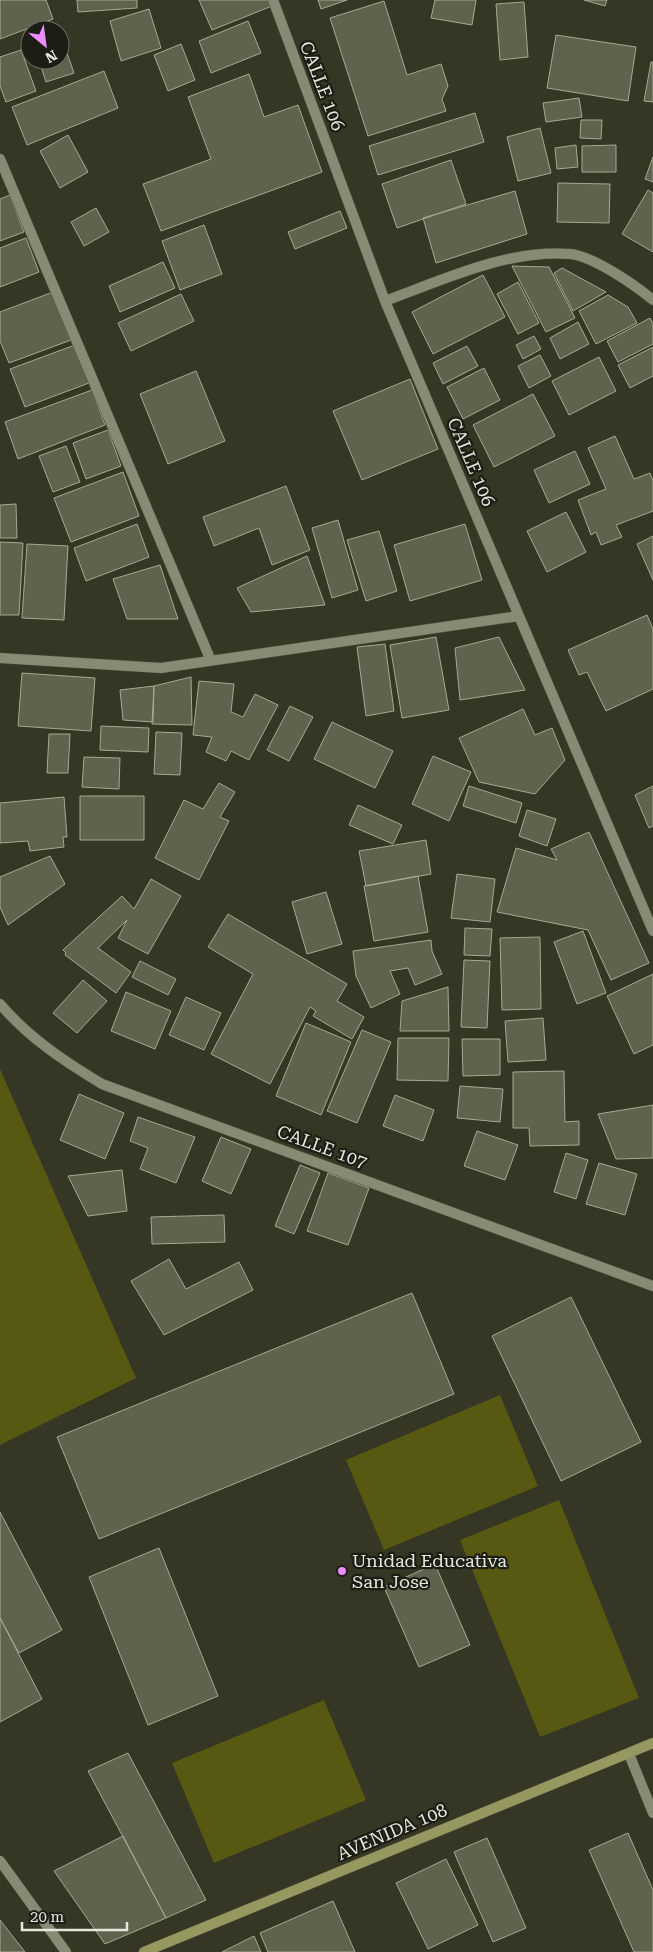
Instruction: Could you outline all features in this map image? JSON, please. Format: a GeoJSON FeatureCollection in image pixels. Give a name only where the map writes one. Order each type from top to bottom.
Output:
{"type":"FeatureCollection","features":[{"type":"Feature","properties":{"kind":"street","name":"CALLE 106"},"geometry":{"type":"LineString","coordinates":[[273,0],[385,301],[653,931]]}},
{"type":"Feature","properties":{"kind":"street"},"geometry":{"type":"LineString","coordinates":[[0,159],[211,661]]}},
{"type":"Feature","properties":{"kind":"street"},"geometry":{"type":"LineString","coordinates":[[385,301],[472,270],[524,256],[572,254],[615,272],[653,300]]}},
{"type":"Feature","properties":{"kind":"street"},"geometry":{"type":"LineString","coordinates":[[0,658],[161,668],[519,616]]}},
{"type":"Feature","properties":{"kind":"street","name":"CALLE 107"},"geometry":{"type":"LineString","coordinates":[[0,1004],[15,1022],[52,1054],[102,1084],[653,1286]]}},
{"type":"Feature","properties":{"kind":"street","name":"AVENIDA 108"},"geometry":{"type":"LineString","coordinates":[[144,1952],[653,1743]]}},
{"type":"Feature","properties":{"kind":"street"},"geometry":{"type":"LineString","coordinates":[[629,1754],[653,1813]]}},
{"type":"Feature","properties":{"kind":"street"},"geometry":{"type":"LineString","coordinates":[[0,1861],[66,1952]]}},
{"type":"Feature","properties":{"kind":"shaded area"},"geometry":{"type":"Polygon","coordinates":[[[0,1069],[136,1378],[0,1445],[0,1069]]]}},
{"type":"Feature","properties":{"kind":"shaded area"},"geometry":{"type":"Polygon","coordinates":[[[500,1395],[538,1486],[384,1550],[346,1460],[500,1395]]]}},
{"type":"Feature","properties":{"kind":"shaded area"},"geometry":{"type":"Polygon","coordinates":[[[559,1500],[639,1698],[540,1737],[460,1540],[559,1500]]]}},
{"type":"Feature","properties":{"kind":"shaded area"},"geometry":{"type":"Polygon","coordinates":[[[324,1700],[366,1800],[214,1863],[172,1763],[324,1700]]]}},
{"type":"Feature","properties":{"kind":"building"},"geometry":{"type":"Polygon","coordinates":[[[0,0],[46,0],[53,19],[20,20],[20,31],[0,39],[0,0]]]}},
{"type":"Feature","properties":{"kind":"building"},"geometry":{"type":"Polygon","coordinates":[[[77,0],[137,0],[137,8],[78,12],[77,0]]]}},
{"type":"Feature","properties":{"kind":"building"},"geometry":{"type":"Polygon","coordinates":[[[199,0],[270,0],[272,6],[212,30],[199,0]]]}},
{"type":"Feature","properties":{"kind":"building"},"geometry":{"type":"Polygon","coordinates":[[[318,0],[347,0],[321,9],[318,0]]]}},
{"type":"Feature","properties":{"kind":"building"},"geometry":{"type":"Polygon","coordinates":[[[435,0],[476,0],[472,25],[431,18],[435,0]]]}},
{"type":"Feature","properties":{"kind":"building"},"geometry":{"type":"Polygon","coordinates":[[[584,0],[607,0],[605,6],[584,0]]]}},
{"type":"Feature","properties":{"kind":"building"},"geometry":{"type":"Polygon","coordinates":[[[384,1],[407,75],[441,64],[448,86],[442,99],[446,111],[368,136],[330,18],[384,1]]]}},
{"type":"Feature","properties":{"kind":"building"},"geometry":{"type":"Polygon","coordinates":[[[524,2],[528,57],[500,60],[496,4],[524,2]]]}},
{"type":"Feature","properties":{"kind":"building"},"geometry":{"type":"Polygon","coordinates":[[[149,9],[161,48],[121,61],[110,21],[149,9]]]}},
{"type":"Feature","properties":{"kind":"building"},"geometry":{"type":"Polygon","coordinates":[[[248,21],[261,53],[211,73],[199,41],[248,21]]]}},
{"type":"Feature","properties":{"kind":"building"},"geometry":{"type":"Polygon","coordinates":[[[556,35],[636,47],[628,101],[547,88],[556,35]]]}},
{"type":"Feature","properties":{"kind":"building"},"geometry":{"type":"Polygon","coordinates":[[[181,44],[195,80],[168,91],[154,55],[181,44]]]}},
{"type":"Feature","properties":{"kind":"building"},"geometry":{"type":"Polygon","coordinates":[[[20,50],[20,70],[28,70],[36,91],[6,102],[0,86],[0,57],[20,50]]]}},
{"type":"Feature","properties":{"kind":"building"},"geometry":{"type":"Polygon","coordinates":[[[70,62],[74,73],[46,82],[42,70],[70,70],[70,62]]]}},
{"type":"Feature","properties":{"kind":"building"},"geometry":{"type":"Polygon","coordinates":[[[651,62],[653,62],[653,102],[644,101],[651,62]]]}},
{"type":"Feature","properties":{"kind":"building"},"geometry":{"type":"Polygon","coordinates":[[[104,71],[118,108],[27,145],[12,107],[104,71]]]}},
{"type":"Feature","properties":{"kind":"building"},"geometry":{"type":"Polygon","coordinates":[[[249,74],[264,117],[298,105],[322,172],[161,231],[143,184],[211,159],[188,97],[249,74]]]}},
{"type":"Feature","properties":{"kind":"building"},"geometry":{"type":"Polygon","coordinates":[[[579,98],[582,117],[546,122],[543,103],[579,98]]]}},
{"type":"Feature","properties":{"kind":"building"},"geometry":{"type":"Polygon","coordinates":[[[475,113],[484,142],[378,175],[369,146],[475,113]]]}},
{"type":"Feature","properties":{"kind":"building"},"geometry":{"type":"Polygon","coordinates":[[[581,120],[602,120],[601,139],[580,138],[581,120]]]}},
{"type":"Feature","properties":{"kind":"building"},"geometry":{"type":"Polygon","coordinates":[[[540,128],[551,173],[518,181],[507,137],[540,128]]]}},
{"type":"Feature","properties":{"kind":"building"},"geometry":{"type":"Polygon","coordinates":[[[68,135],[88,172],[60,188],[40,151],[68,135]]]}},
{"type":"Feature","properties":{"kind":"building"},"geometry":{"type":"Polygon","coordinates":[[[576,145],[578,167],[557,169],[555,148],[576,145]]]}},
{"type":"Feature","properties":{"kind":"building"},"geometry":{"type":"Polygon","coordinates":[[[616,145],[616,172],[582,172],[582,146],[616,145]]]}},
{"type":"Feature","properties":{"kind":"building"},"geometry":{"type":"Polygon","coordinates":[[[653,157],[653,182],[645,179],[653,157]]]}},
{"type":"Feature","properties":{"kind":"building"},"geometry":{"type":"Polygon","coordinates":[[[451,160],[466,204],[397,228],[382,184],[451,160]]]}},
{"type":"Feature","properties":{"kind":"building"},"geometry":{"type":"Polygon","coordinates":[[[558,183],[610,184],[609,223],[557,222],[558,183]]]}},
{"type":"Feature","properties":{"kind":"building"},"geometry":{"type":"Polygon","coordinates":[[[648,190],[653,193],[653,252],[622,234],[648,190]]]}},
{"type":"Feature","properties":{"kind":"building"},"geometry":{"type":"Polygon","coordinates":[[[515,191],[527,234],[436,263],[423,218],[515,191]]]}},
{"type":"Feature","properties":{"kind":"building"},"geometry":{"type":"Polygon","coordinates":[[[10,195],[24,232],[0,241],[0,199],[10,195]]]}},
{"type":"Feature","properties":{"kind":"building"},"geometry":{"type":"Polygon","coordinates":[[[96,208],[109,232],[84,246],[71,222],[96,208]]]}},
{"type":"Feature","properties":{"kind":"building"},"geometry":{"type":"Polygon","coordinates":[[[340,211],[347,228],[295,249],[288,232],[340,211]]]}},
{"type":"Feature","properties":{"kind":"building"},"geometry":{"type":"Polygon","coordinates":[[[204,225],[222,274],[180,290],[162,241],[204,225]]]}},
{"type":"Feature","properties":{"kind":"building"},"geometry":{"type":"Polygon","coordinates":[[[26,238],[39,272],[0,287],[0,248],[26,238]]]}},
{"type":"Feature","properties":{"kind":"building"},"geometry":{"type":"Polygon","coordinates":[[[163,262],[175,288],[120,312],[109,286],[163,262]]]}},
{"type":"Feature","properties":{"kind":"building"},"geometry":{"type":"Polygon","coordinates":[[[512,266],[549,267],[575,318],[546,332],[512,266]]]}},
{"type":"Feature","properties":{"kind":"building"},"geometry":{"type":"Polygon","coordinates":[[[562,268],[606,292],[573,311],[554,273],[562,268]]]}},
{"type":"Feature","properties":{"kind":"building"},"geometry":{"type":"Polygon","coordinates":[[[483,275],[505,317],[433,354],[412,312],[483,275]]]}},
{"type":"Feature","properties":{"kind":"building"},"geometry":{"type":"Polygon","coordinates":[[[518,282],[539,323],[518,334],[497,294],[518,282]]]}},
{"type":"Feature","properties":{"kind":"building"},"geometry":{"type":"Polygon","coordinates":[[[53,292],[71,340],[9,363],[0,341],[0,312],[53,292]]]}},
{"type":"Feature","properties":{"kind":"building"},"geometry":{"type":"Polygon","coordinates":[[[181,294],[194,321],[131,351],[118,323],[181,294]]]}},
{"type":"Feature","properties":{"kind":"building"},"geometry":{"type":"Polygon","coordinates":[[[608,295],[628,307],[637,323],[596,344],[579,311],[608,295]]]}},
{"type":"Feature","properties":{"kind":"building"},"geometry":{"type":"Polygon","coordinates":[[[650,318],[653,323],[653,344],[618,362],[607,341],[650,318]]]}},
{"type":"Feature","properties":{"kind":"building"},"geometry":{"type":"Polygon","coordinates":[[[578,322],[589,344],[560,359],[550,338],[578,322]]]}},
{"type":"Feature","properties":{"kind":"building"},"geometry":{"type":"Polygon","coordinates":[[[534,336],[541,349],[523,359],[516,345],[534,336]]]}},
{"type":"Feature","properties":{"kind":"building"},"geometry":{"type":"Polygon","coordinates":[[[75,345],[89,383],[25,407],[10,369],[75,345]]]}},
{"type":"Feature","properties":{"kind":"building"},"geometry":{"type":"Polygon","coordinates":[[[467,346],[478,366],[443,384],[433,363],[467,346]]]}},
{"type":"Feature","properties":{"kind":"building"},"geometry":{"type":"Polygon","coordinates":[[[653,347],[653,376],[630,388],[618,365],[653,347]]]}},
{"type":"Feature","properties":{"kind":"building"},"geometry":{"type":"Polygon","coordinates":[[[540,355],[551,376],[529,388],[518,366],[540,355]]]}},
{"type":"Feature","properties":{"kind":"building"},"geometry":{"type":"Polygon","coordinates":[[[599,357],[616,391],[569,415],[552,381],[599,357]]]}},
{"type":"Feature","properties":{"kind":"building"},"geometry":{"type":"Polygon","coordinates":[[[484,368],[500,400],[463,419],[447,387],[484,368]]]}},
{"type":"Feature","properties":{"kind":"building"},"geometry":{"type":"Polygon","coordinates":[[[196,371],[225,441],[168,464],[140,394],[196,371]]]}},
{"type":"Feature","properties":{"kind":"building"},"geometry":{"type":"Polygon","coordinates":[[[410,379],[438,449],[362,480],[333,411],[410,379]]]}},
{"type":"Feature","properties":{"kind":"building"},"geometry":{"type":"Polygon","coordinates":[[[92,390],[105,425],[18,459],[5,422],[92,390]]]}},
{"type":"Feature","properties":{"kind":"building"},"geometry":{"type":"Polygon","coordinates":[[[533,394],[555,436],[494,467],[473,425],[533,394]]]}},
{"type":"Feature","properties":{"kind":"building"},"geometry":{"type":"Polygon","coordinates":[[[108,430],[121,466],[86,479],[73,443],[108,430]]]}},
{"type":"Feature","properties":{"kind":"building"},"geometry":{"type":"Polygon","coordinates":[[[615,436],[634,479],[650,473],[653,481],[653,511],[616,525],[622,537],[601,545],[596,532],[591,535],[578,500],[606,489],[588,448],[615,436]]]}},
{"type":"Feature","properties":{"kind":"building"},"geometry":{"type":"Polygon","coordinates":[[[66,446],[80,482],[53,492],[39,456],[66,446]]]}},
{"type":"Feature","properties":{"kind":"building"},"geometry":{"type":"Polygon","coordinates":[[[575,451],[590,484],[549,503],[534,470],[575,451]]]}},
{"type":"Feature","properties":{"kind":"building"},"geometry":{"type":"Polygon","coordinates":[[[123,472],[139,516],[71,542],[54,498],[123,472]]]}},
{"type":"Feature","properties":{"kind":"building"},"geometry":{"type":"Polygon","coordinates":[[[286,486],[310,550],[272,565],[259,528],[214,546],[203,517],[286,486]]]}},
{"type":"Feature","properties":{"kind":"building"},"geometry":{"type":"Polygon","coordinates":[[[16,504],[17,538],[0,538],[0,505],[16,504]]]}},
{"type":"Feature","properties":{"kind":"building"},"geometry":{"type":"Polygon","coordinates":[[[566,512],[586,552],[547,572],[527,531],[566,512]]]}},
{"type":"Feature","properties":{"kind":"building"},"geometry":{"type":"Polygon","coordinates":[[[338,520],[358,590],[332,598],[312,528],[338,520]]]}},
{"type":"Feature","properties":{"kind":"building"},"geometry":{"type":"Polygon","coordinates":[[[137,524],[149,557],[86,581],[74,548],[137,524]]]}},
{"type":"Feature","properties":{"kind":"building"},"geometry":{"type":"Polygon","coordinates":[[[465,524],[482,580],[410,601],[394,545],[465,524]]]}},
{"type":"Feature","properties":{"kind":"building"},"geometry":{"type":"Polygon","coordinates":[[[379,531],[397,591],[366,601],[347,540],[379,531]]]}},
{"type":"Feature","properties":{"kind":"building"},"geometry":{"type":"Polygon","coordinates":[[[653,536],[653,580],[637,544],[653,536]]]}},
{"type":"Feature","properties":{"kind":"building"},"geometry":{"type":"Polygon","coordinates":[[[0,542],[23,543],[19,615],[0,615],[0,542]]]}},
{"type":"Feature","properties":{"kind":"building"},"geometry":{"type":"Polygon","coordinates":[[[27,544],[68,546],[64,620],[22,618],[27,544]]]}},
{"type":"Feature","properties":{"kind":"building"},"geometry":{"type":"Polygon","coordinates":[[[307,556],[325,605],[251,612],[237,588],[307,556]]]}},
{"type":"Feature","properties":{"kind":"building"},"geometry":{"type":"Polygon","coordinates":[[[160,565],[178,619],[127,619],[113,579],[160,565]]]}},
{"type":"Feature","properties":{"kind":"building"},"geometry":{"type":"Polygon","coordinates":[[[647,615],[653,629],[653,689],[606,711],[587,672],[579,675],[568,650],[647,615]]]}},
{"type":"Feature","properties":{"kind":"building"},"geometry":{"type":"Polygon","coordinates":[[[436,637],[449,710],[402,718],[390,645],[436,637]]]}},
{"type":"Feature","properties":{"kind":"building"},"geometry":{"type":"Polygon","coordinates":[[[499,637],[525,690],[460,700],[455,648],[499,637]]]}},
{"type":"Feature","properties":{"kind":"building"},"geometry":{"type":"Polygon","coordinates":[[[385,644],[394,711],[366,716],[357,647],[385,644]]]}},
{"type":"Feature","properties":{"kind":"building"},"geometry":{"type":"Polygon","coordinates":[[[22,673],[95,678],[91,731],[18,726],[22,673]]]}},
{"type":"Feature","properties":{"kind":"building"},"geometry":{"type":"Polygon","coordinates":[[[191,677],[192,725],[152,724],[154,686],[191,677]]]}},
{"type":"Feature","properties":{"kind":"building"},"geometry":{"type":"Polygon","coordinates":[[[199,681],[234,684],[231,712],[243,717],[255,694],[278,705],[249,760],[231,751],[226,761],[206,752],[212,737],[193,735],[199,681]]]}},
{"type":"Feature","properties":{"kind":"building"},"geometry":{"type":"Polygon","coordinates":[[[154,686],[153,722],[123,720],[120,690],[154,686]]]}},
{"type":"Feature","properties":{"kind":"building"},"geometry":{"type":"Polygon","coordinates":[[[290,706],[313,717],[289,761],[267,750],[290,706]]]}},
{"type":"Feature","properties":{"kind":"building"},"geometry":{"type":"Polygon","coordinates":[[[523,709],[535,735],[552,728],[565,760],[535,794],[479,782],[459,738],[523,709]]]}},
{"type":"Feature","properties":{"kind":"building"},"geometry":{"type":"Polygon","coordinates":[[[332,722],[393,751],[375,788],[314,759],[332,722]]]}},
{"type":"Feature","properties":{"kind":"building"},"geometry":{"type":"Polygon","coordinates":[[[101,726],[149,728],[148,752],[100,750],[101,726]]]}},
{"type":"Feature","properties":{"kind":"building"},"geometry":{"type":"Polygon","coordinates":[[[156,732],[182,733],[180,775],[154,774],[156,732]]]}},
{"type":"Feature","properties":{"kind":"building"},"geometry":{"type":"Polygon","coordinates":[[[49,734],[70,734],[68,773],[47,773],[49,734]]]}},
{"type":"Feature","properties":{"kind":"building"},"geometry":{"type":"Polygon","coordinates":[[[433,756],[471,772],[449,821],[412,804],[433,756]]]}},
{"type":"Feature","properties":{"kind":"building"},"geometry":{"type":"Polygon","coordinates":[[[84,757],[120,758],[119,789],[82,787],[84,757]]]}},
{"type":"Feature","properties":{"kind":"building"},"geometry":{"type":"Polygon","coordinates":[[[219,783],[235,792],[220,817],[229,821],[199,880],[155,858],[184,800],[203,809],[219,783]]]}},
{"type":"Feature","properties":{"kind":"building"},"geometry":{"type":"Polygon","coordinates":[[[469,786],[522,803],[516,823],[463,806],[469,786]]]}},
{"type":"Feature","properties":{"kind":"building"},"geometry":{"type":"Polygon","coordinates":[[[653,786],[653,826],[649,828],[635,795],[653,786]]]}},
{"type":"Feature","properties":{"kind":"building"},"geometry":{"type":"Polygon","coordinates":[[[80,796],[144,796],[144,840],[80,840],[80,796]]]}},
{"type":"Feature","properties":{"kind":"building"},"geometry":{"type":"Polygon","coordinates":[[[64,797],[67,837],[63,837],[64,847],[30,851],[28,841],[0,843],[0,803],[64,797]]]}},
{"type":"Feature","properties":{"kind":"building"},"geometry":{"type":"Polygon","coordinates":[[[358,805],[402,825],[393,844],[349,825],[358,805]]]}},
{"type":"Feature","properties":{"kind":"building"},"geometry":{"type":"Polygon","coordinates":[[[527,810],[556,819],[547,846],[519,836],[527,810]]]}},
{"type":"Feature","properties":{"kind":"building"},"geometry":{"type":"Polygon","coordinates":[[[589,832],[649,963],[611,980],[588,930],[497,912],[516,848],[557,860],[551,849],[589,832]]]}},
{"type":"Feature","properties":{"kind":"building"},"geometry":{"type":"Polygon","coordinates":[[[426,840],[431,874],[366,886],[359,851],[426,840]]]}},
{"type":"Feature","properties":{"kind":"building"},"geometry":{"type":"Polygon","coordinates":[[[50,856],[65,884],[8,925],[0,907],[0,877],[50,856]]]}},
{"type":"Feature","properties":{"kind":"building"},"geometry":{"type":"Polygon","coordinates":[[[457,874],[495,879],[490,922],[451,918],[457,874]]]}},
{"type":"Feature","properties":{"kind":"building"},"geometry":{"type":"Polygon","coordinates":[[[418,876],[428,932],[374,941],[364,886],[418,876]]]}},
{"type":"Feature","properties":{"kind":"building"},"geometry":{"type":"Polygon","coordinates":[[[151,879],[181,896],[148,954],[118,938],[127,920],[98,948],[131,972],[116,993],[65,955],[66,953],[63,950],[122,896],[134,909],[151,879]]]}},
{"type":"Feature","properties":{"kind":"building"},"geometry":{"type":"Polygon","coordinates":[[[326,892],[342,944],[307,954],[292,902],[326,892]]]}},
{"type":"Feature","properties":{"kind":"building"},"geometry":{"type":"Polygon","coordinates":[[[228,914],[347,984],[337,1001],[364,1017],[352,1039],[313,1016],[316,1011],[310,1007],[270,1084],[211,1054],[253,974],[208,947],[228,914]]]}},
{"type":"Feature","properties":{"kind":"building"},"geometry":{"type":"Polygon","coordinates":[[[465,928],[492,929],[490,956],[464,955],[465,928]]]}},
{"type":"Feature","properties":{"kind":"building"},"geometry":{"type":"Polygon","coordinates":[[[583,931],[606,993],[577,1004],[554,942],[583,931]]]}},
{"type":"Feature","properties":{"kind":"building"},"geometry":{"type":"Polygon","coordinates":[[[540,937],[541,1009],[502,1010],[500,938],[540,937]]]}},
{"type":"Feature","properties":{"kind":"building"},"geometry":{"type":"Polygon","coordinates":[[[431,940],[432,951],[442,974],[415,985],[408,968],[390,971],[400,994],[371,1008],[356,976],[353,951],[431,940]]]}},
{"type":"Feature","properties":{"kind":"building"},"geometry":{"type":"Polygon","coordinates":[[[464,960],[490,961],[487,1028],[461,1027],[464,960]]]}},
{"type":"Feature","properties":{"kind":"building"},"geometry":{"type":"Polygon","coordinates":[[[140,961],[176,979],[168,995],[132,977],[140,961]]]}},
{"type":"Feature","properties":{"kind":"building"},"geometry":{"type":"Polygon","coordinates":[[[653,974],[653,1045],[634,1054],[607,996],[653,974]]]}},
{"type":"Feature","properties":{"kind":"building"},"geometry":{"type":"Polygon","coordinates":[[[83,980],[107,1001],[77,1033],[53,1013],[83,980]]]}},
{"type":"Feature","properties":{"kind":"building"},"geometry":{"type":"Polygon","coordinates":[[[448,987],[449,1031],[400,1031],[402,1001],[448,987]]]}},
{"type":"Feature","properties":{"kind":"building"},"geometry":{"type":"Polygon","coordinates":[[[126,992],[171,1011],[155,1049],[111,1031],[126,992]]]}},
{"type":"Feature","properties":{"kind":"building"},"geometry":{"type":"Polygon","coordinates":[[[186,997],[221,1013],[204,1050],[169,1035],[186,997]]]}},
{"type":"Feature","properties":{"kind":"building"},"geometry":{"type":"Polygon","coordinates":[[[543,1018],[546,1060],[508,1062],[505,1021],[543,1018]]]}},
{"type":"Feature","properties":{"kind":"building"},"geometry":{"type":"Polygon","coordinates":[[[306,1023],[351,1042],[321,1115],[276,1096],[306,1023]]]}},
{"type":"Feature","properties":{"kind":"building"},"geometry":{"type":"Polygon","coordinates":[[[362,1030],[391,1042],[357,1123],[327,1111],[362,1030]]]}},
{"type":"Feature","properties":{"kind":"building"},"geometry":{"type":"Polygon","coordinates":[[[398,1038],[449,1038],[448,1081],[397,1080],[398,1038]]]}},
{"type":"Feature","properties":{"kind":"building"},"geometry":{"type":"Polygon","coordinates":[[[462,1039],[500,1039],[500,1075],[463,1076],[462,1039]]]}},
{"type":"Feature","properties":{"kind":"building"},"geometry":{"type":"Polygon","coordinates":[[[564,1071],[565,1122],[579,1121],[579,1145],[530,1146],[529,1128],[513,1128],[513,1072],[564,1071]]]}},
{"type":"Feature","properties":{"kind":"building"},"geometry":{"type":"Polygon","coordinates":[[[460,1086],[503,1089],[500,1122],[457,1118],[460,1086]]]}},
{"type":"Feature","properties":{"kind":"building"},"geometry":{"type":"Polygon","coordinates":[[[79,1094],[124,1113],[105,1159],[60,1140],[79,1094]]]}},
{"type":"Feature","properties":{"kind":"building"},"geometry":{"type":"Polygon","coordinates":[[[395,1095],[434,1110],[423,1141],[383,1126],[395,1095]]]}},
{"type":"Feature","properties":{"kind":"building"},"geometry":{"type":"Polygon","coordinates":[[[653,1105],[653,1158],[616,1159],[598,1114],[653,1105]]]}},
{"type":"Feature","properties":{"kind":"building"},"geometry":{"type":"Polygon","coordinates":[[[138,1117],[195,1137],[176,1183],[140,1169],[148,1148],[130,1141],[138,1117]]]}},
{"type":"Feature","properties":{"kind":"building"},"geometry":{"type":"Polygon","coordinates":[[[477,1131],[518,1145],[505,1180],[464,1166],[477,1131]]]}},
{"type":"Feature","properties":{"kind":"building"},"geometry":{"type":"Polygon","coordinates":[[[221,1137],[251,1149],[231,1194],[202,1181],[221,1137]]]}},
{"type":"Feature","properties":{"kind":"building"},"geometry":{"type":"Polygon","coordinates":[[[566,1153],[588,1160],[576,1199],[554,1192],[566,1153]]]}},
{"type":"Feature","properties":{"kind":"building"},"geometry":{"type":"Polygon","coordinates":[[[599,1163],[637,1174],[625,1215],[586,1204],[599,1163]]]}},
{"type":"Feature","properties":{"kind":"building"},"geometry":{"type":"Polygon","coordinates":[[[300,1165],[320,1173],[294,1234],[275,1226],[300,1165]]]}},
{"type":"Feature","properties":{"kind":"building"},"geometry":{"type":"Polygon","coordinates":[[[122,1170],[127,1211],[88,1216],[68,1176],[122,1170]]]}},
{"type":"Feature","properties":{"kind":"building"},"geometry":{"type":"Polygon","coordinates":[[[328,1173],[369,1188],[348,1245],[307,1231],[328,1173]]]}},
{"type":"Feature","properties":{"kind":"building"},"geometry":{"type":"Polygon","coordinates":[[[224,1215],[225,1242],[152,1244],[151,1217],[224,1215]]]}},
{"type":"Feature","properties":{"kind":"building"},"geometry":{"type":"Polygon","coordinates":[[[169,1259],[186,1289],[239,1262],[253,1290],[164,1335],[131,1281],[169,1259]]]}},
{"type":"Feature","properties":{"kind":"building"},"geometry":{"type":"Polygon","coordinates":[[[412,1293],[454,1394],[99,1539],[57,1437],[412,1293]]]}},
{"type":"Feature","properties":{"kind":"building"},"geometry":{"type":"Polygon","coordinates":[[[571,1297],[641,1442],[561,1481],[492,1336],[571,1297]]]}},
{"type":"Feature","properties":{"kind":"building"},"geometry":{"type":"Polygon","coordinates":[[[0,1512],[62,1630],[19,1653],[0,1618],[0,1512]]]}},
{"type":"Feature","properties":{"kind":"building"},"geometry":{"type":"Polygon","coordinates":[[[159,1548],[218,1696],[148,1725],[89,1577],[159,1548]]]}},
{"type":"Feature","properties":{"kind":"building"},"geometry":{"type":"Polygon","coordinates":[[[435,1564],[470,1645],[419,1667],[384,1587],[435,1564]]]}},
{"type":"Feature","properties":{"kind":"building"},"geometry":{"type":"Polygon","coordinates":[[[0,1618],[42,1699],[0,1722],[0,1618]]]}},
{"type":"Feature","properties":{"kind":"building"},"geometry":{"type":"Polygon","coordinates":[[[128,1753],[206,1900],[166,1918],[88,1771],[128,1753]]]}},
{"type":"Feature","properties":{"kind":"building"},"geometry":{"type":"Polygon","coordinates":[[[628,1833],[653,1890],[653,1952],[634,1952],[589,1850],[628,1833]]]}},
{"type":"Feature","properties":{"kind":"building"},"geometry":{"type":"Polygon","coordinates":[[[123,1836],[166,1918],[105,1944],[54,1871],[123,1836]]]}},
{"type":"Feature","properties":{"kind":"building"},"geometry":{"type":"Polygon","coordinates":[[[487,1838],[526,1928],[493,1942],[454,1852],[487,1838]]]}},
{"type":"Feature","properties":{"kind":"building"},"geometry":{"type":"Polygon","coordinates":[[[446,1859],[478,1925],[428,1949],[396,1883],[446,1859]]]}},
{"type":"Feature","properties":{"kind":"building"},"geometry":{"type":"Polygon","coordinates":[[[333,1901],[355,1952],[268,1952],[260,1933],[333,1901]]]}},
{"type":"Feature","properties":{"kind":"building"},"geometry":{"type":"Polygon","coordinates":[[[0,1920],[25,1952],[0,1952],[0,1920]]]}},
{"type":"Feature","properties":{"kind":"building"},"geometry":{"type":"Polygon","coordinates":[[[254,1936],[261,1952],[222,1952],[254,1936]]]}},
{"type":"Feature","properties":{"kind":"place","name":"Unidad Educativa San Jose"},"geometry":{"type":"Point","coordinates":[342,1571]}}]}
